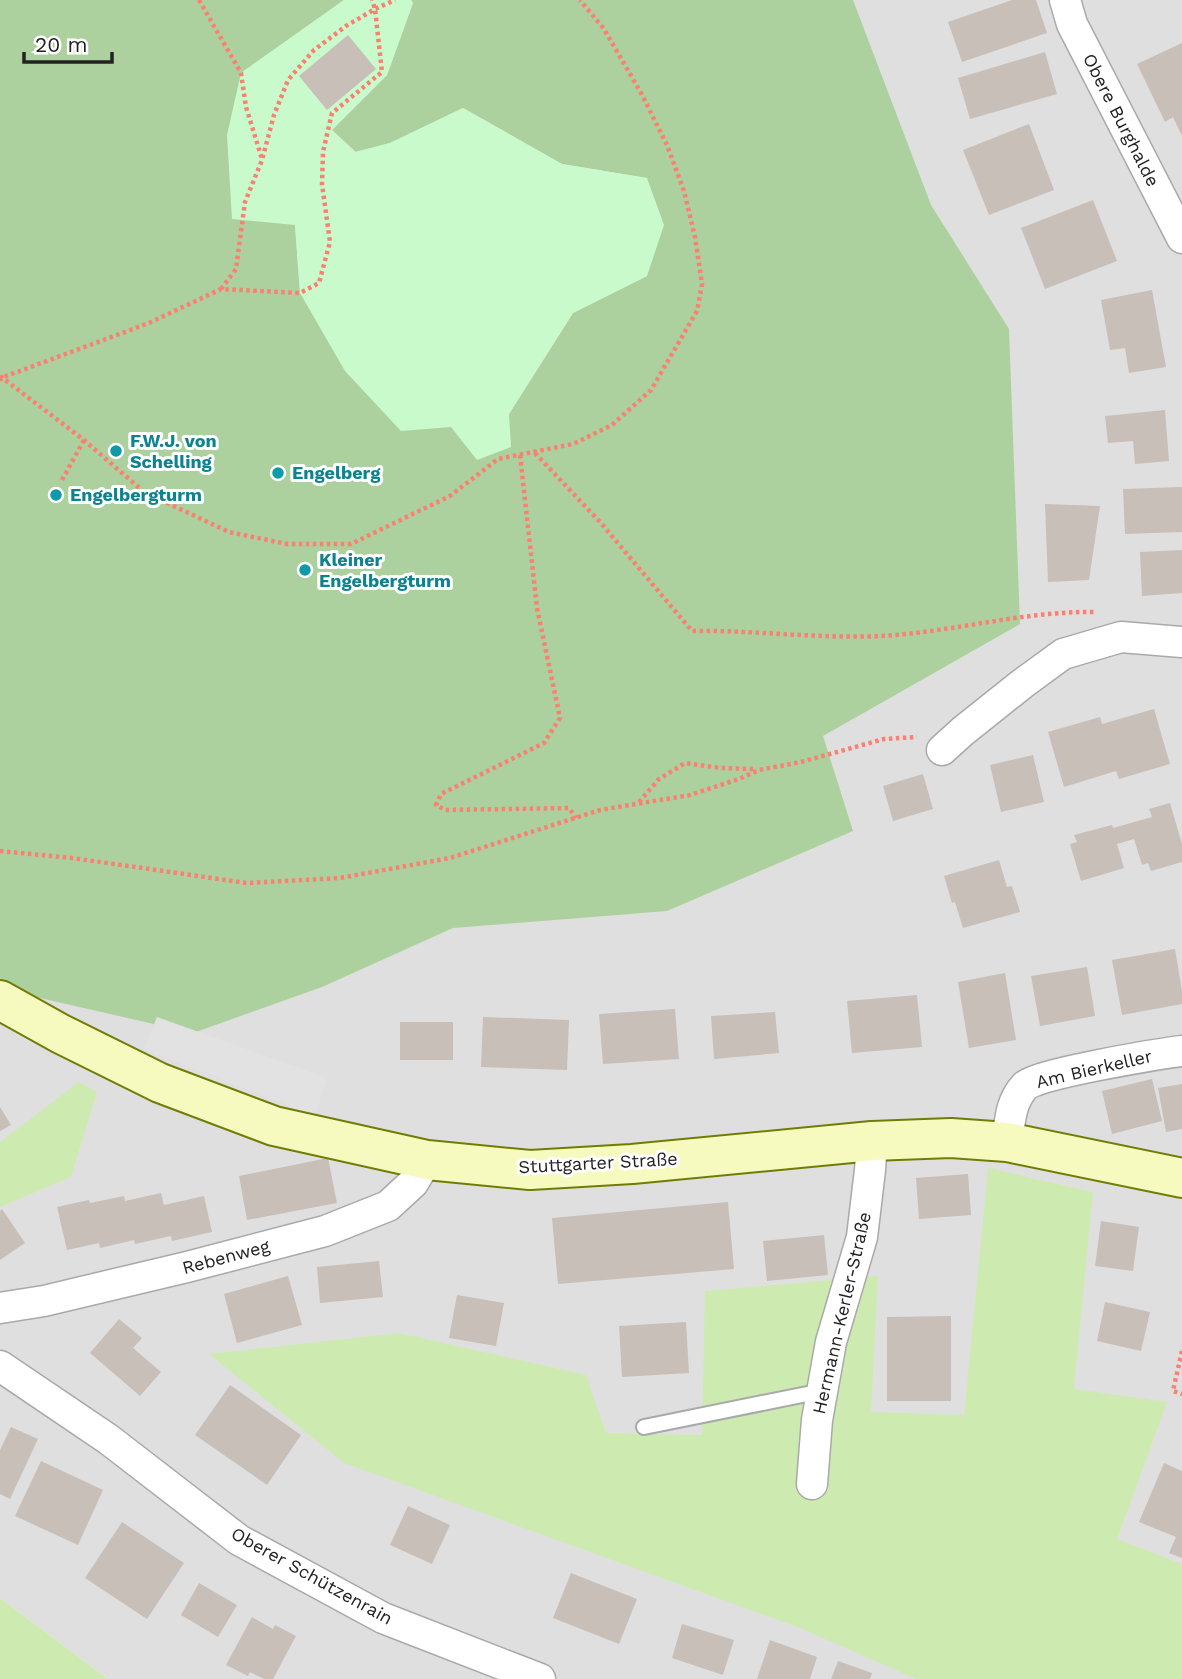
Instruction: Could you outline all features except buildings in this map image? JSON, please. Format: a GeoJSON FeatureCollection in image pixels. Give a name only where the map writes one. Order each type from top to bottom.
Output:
{"type":"FeatureCollection","features":[{"type":"Feature","properties":{"kind":"main road","name":"Stuttgarter Straße"},"geometry":{"type":"LineString","coordinates":[[0,1000],[160,1083],[274,1126],[427,1160],[530,1170],[632,1164],[872,1141],[951,1138],[1007,1142],[1182,1178]]}},
{"type":"Feature","properties":{"kind":"street","name":"Obere Burghalde"},"geometry":{"type":"LineString","coordinates":[[1065,0],[1072,24],[1182,238]]}},
{"type":"Feature","properties":{"kind":"street"},"geometry":{"type":"LineString","coordinates":[[953,740],[1063,654],[1121,637],[1182,642]]}},
{"type":"Feature","properties":{"kind":"street","name":"Am Bierkeller"},"geometry":{"type":"LineString","coordinates":[[1007,1142],[1013,1103],[1026,1084],[1048,1077],[1182,1051]]}},
{"type":"Feature","properties":{"kind":"street","name":"Hermann-Kerler-Straße"},"geometry":{"type":"LineString","coordinates":[[812,1484],[817,1420],[831,1342],[862,1237],[872,1141]]}},
{"type":"Feature","properties":{"kind":"street","name":"Rebenweg"},"geometry":{"type":"LineString","coordinates":[[0,1308],[44,1301],[325,1231],[388,1206],[413,1184],[427,1160]]}},
{"type":"Feature","properties":{"kind":"street","name":"Oberer Schützenrain"},"geometry":{"type":"LineString","coordinates":[[0,1366],[108,1438],[239,1541],[383,1618],[540,1679]]}},
{"type":"Feature","properties":{"kind":"lane"},"geometry":{"type":"LineString","coordinates":[[644,1427],[822,1391]]}},
{"type":"Feature","properties":{"kind":"path"},"geometry":{"type":"LineString","coordinates":[[199,0],[241,73],[246,107],[262,160]]}},
{"type":"Feature","properties":{"kind":"path"},"geometry":{"type":"LineString","coordinates":[[221,289],[300,293],[319,283],[330,242],[322,184],[323,152],[332,113],[382,72],[372,0]]}},
{"type":"Feature","properties":{"kind":"path"},"geometry":{"type":"LineString","coordinates":[[0,378],[149,323],[221,289],[236,269],[245,202],[288,80],[314,50],[346,26],[395,0]]}},
{"type":"Feature","properties":{"kind":"path"},"geometry":{"type":"LineString","coordinates":[[0,378],[84,440],[144,492],[229,532],[287,544],[351,544],[450,496],[498,458],[573,444],[612,425],[651,390],[697,310],[702,284],[684,191],[667,145],[604,29],[580,0]]}},
{"type":"Feature","properties":{"kind":"path"},"geometry":{"type":"LineString","coordinates":[[62,480],[84,440]]}},
{"type":"Feature","properties":{"kind":"path"},"geometry":{"type":"LineString","coordinates":[[534,453],[600,522],[692,631],[880,636],[937,631],[1056,612],[1107,614]]}},
{"type":"Feature","properties":{"kind":"path"},"geometry":{"type":"LineString","coordinates":[[520,455],[537,608],[560,719],[544,743],[441,793],[436,805],[445,810],[569,808],[576,818]]}},
{"type":"Feature","properties":{"kind":"path"},"geometry":{"type":"LineString","coordinates":[[0,851],[72,858],[247,883],[340,878],[450,858],[600,810],[690,795],[759,770],[884,739],[934,736],[953,740]]}},
{"type":"Feature","properties":{"kind":"path"},"geometry":{"type":"LineString","coordinates":[[638,803],[659,779],[685,763],[759,770]]}},
{"type":"Feature","properties":{"kind":"path"},"geometry":{"type":"LineString","coordinates":[[1182,1351],[1173,1391],[1182,1394]]}},
{"type":"Feature","properties":{"kind":"shaded area"},"geometry":{"type":"Polygon","coordinates":[[[0,0],[1182,0],[1182,1679],[108,1679],[0,1598],[0,0]]]}},
{"type":"Feature","properties":{"kind":"shaded area"},"geometry":{"type":"Polygon","coordinates":[[[157,1017],[327,1078],[315,1116],[144,1049],[157,1017]]]}},
{"type":"Feature","properties":{"kind":"green space"},"geometry":{"type":"Polygon","coordinates":[[[0,0],[344,0],[241,73],[295,225],[300,293],[509,414],[573,313],[647,276],[647,178],[562,164],[463,108],[390,143],[356,152],[332,130],[387,75],[413,3],[411,0],[853,0],[931,205],[1009,329],[1020,624],[823,736],[853,831],[667,911],[453,928],[322,987],[193,1033],[0,988],[0,0]]]}},
{"type":"Feature","properties":{"kind":"green space"},"geometry":{"type":"Polygon","coordinates":[[[344,0],[411,0],[413,3],[387,75],[332,130],[355,152],[390,143],[463,108],[562,164],[647,178],[664,225],[647,276],[573,313],[509,414],[511,447],[477,460],[451,427],[401,431],[345,371],[300,293],[295,225],[232,219],[227,135],[241,73],[344,0]]]}},
{"type":"Feature","properties":{"kind":"green space"},"geometry":{"type":"Polygon","coordinates":[[[79,1082],[97,1092],[71,1177],[0,1207],[0,1142],[79,1082]]]}},
{"type":"Feature","properties":{"kind":"green space"},"geometry":{"type":"Polygon","coordinates":[[[988,1168],[1093,1192],[1074,1389],[1167,1402],[1117,1539],[1182,1564],[1182,1679],[916,1679],[800,1628],[344,1463],[209,1354],[399,1333],[586,1375],[606,1433],[702,1435],[705,1291],[878,1276],[871,1412],[964,1415],[988,1168]]]}},
{"type":"Feature","properties":{"kind":"green space"},"geometry":{"type":"Polygon","coordinates":[[[0,1598],[108,1679],[0,1679],[0,1598]]]}},
{"type":"Feature","properties":{"kind":"place","name":"F.W.J. von Schelling"},"geometry":{"type":"Point","coordinates":[116,451]}},
{"type":"Feature","properties":{"kind":"place","name":"Engelberg"},"geometry":{"type":"Point","coordinates":[278,473]}},
{"type":"Feature","properties":{"kind":"place","name":"Engelbergturm"},"geometry":{"type":"Point","coordinates":[56,495]}},
{"type":"Feature","properties":{"kind":"place","name":"Kleiner Engelbergturm"},"geometry":{"type":"Point","coordinates":[305,570]}}]}
